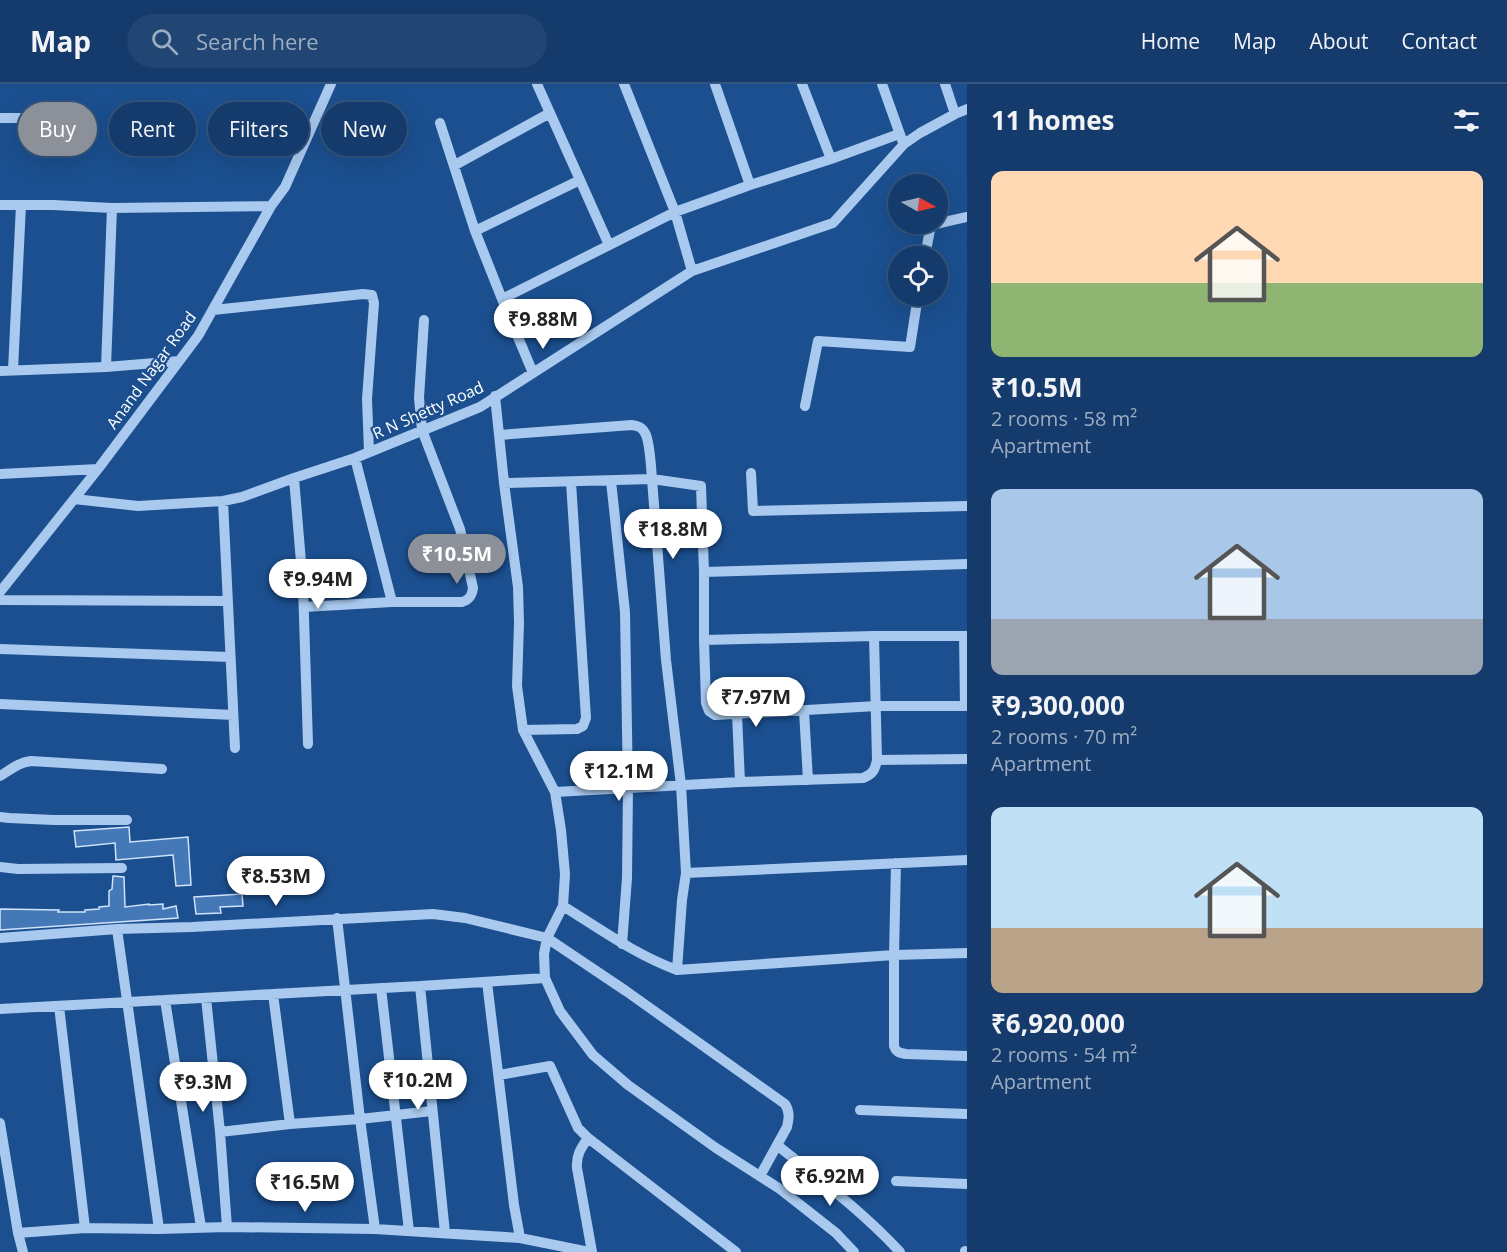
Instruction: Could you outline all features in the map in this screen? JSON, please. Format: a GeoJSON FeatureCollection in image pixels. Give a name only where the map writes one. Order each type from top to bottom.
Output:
{"type":"FeatureCollection","features":[{"type":"Feature","properties":{"kind":"street","name":"Anand Nagar Road"},"geometry":{"type":"LineString","coordinates":[[0,592],[98,469],[198,336],[271,206],[285,187],[331,84]]}},
{"type":"Feature","properties":{"kind":"street"},"geometry":{"type":"LineString","coordinates":[[537,84],[609,245]]}},
{"type":"Feature","properties":{"kind":"street"},"geometry":{"type":"LineString","coordinates":[[624,84],[675,212],[692,271]]}},
{"type":"Feature","properties":{"kind":"street"},"geometry":{"type":"LineString","coordinates":[[715,84],[750,185]]}},
{"type":"Feature","properties":{"kind":"street"},"geometry":{"type":"LineString","coordinates":[[802,84],[831,159]]}},
{"type":"Feature","properties":{"kind":"street"},"geometry":{"type":"LineString","coordinates":[[502,300],[675,212],[750,185],[902,139],[882,84]]}},
{"type":"Feature","properties":{"kind":"street"},"geometry":{"type":"LineString","coordinates":[[945,84],[955,114]]}},
{"type":"Feature","properties":{"kind":"street","name":"R N Shetty Road"},"geometry":{"type":"LineString","coordinates":[[74,499],[138,507],[223,501],[242,497],[356,458],[480,407],[692,271],[833,223],[902,139],[920,133],[967,110]]}},
{"type":"Feature","properties":{"kind":"street"},"geometry":{"type":"LineString","coordinates":[[454,165],[550,113]]}},
{"type":"Feature","properties":{"kind":"street"},"geometry":{"type":"LineString","coordinates":[[0,118],[18,118]]}},
{"type":"Feature","properties":{"kind":"street"},"geometry":{"type":"LineString","coordinates":[[440,123],[476,231],[533,373]]}},
{"type":"Feature","properties":{"kind":"street"},"geometry":{"type":"LineString","coordinates":[[476,231],[580,180]]}},
{"type":"Feature","properties":{"kind":"street"},"geometry":{"type":"LineString","coordinates":[[0,205],[112,208],[271,206]]}},
{"type":"Feature","properties":{"kind":"street"},"geometry":{"type":"LineString","coordinates":[[13,370],[21,205]]}},
{"type":"Feature","properties":{"kind":"street"},"geometry":{"type":"LineString","coordinates":[[106,366],[112,208]]}},
{"type":"Feature","properties":{"kind":"street"},"geometry":{"type":"LineString","coordinates":[[927,246],[931,225],[967,217]]}},
{"type":"Feature","properties":{"kind":"street"},"geometry":{"type":"LineString","coordinates":[[213,310],[363,294],[372,296],[374,303],[367,399],[369,452]]}},
{"type":"Feature","properties":{"kind":"street"},"geometry":{"type":"LineString","coordinates":[[805,406],[818,341],[910,347],[916,306]]}},
{"type":"Feature","properties":{"kind":"street"},"geometry":{"type":"LineString","coordinates":[[304,607],[392,602],[462,602],[472,595],[460,529],[422,430],[419,398],[424,320]]}},
{"type":"Feature","properties":{"kind":"street"},"geometry":{"type":"LineString","coordinates":[[0,371],[179,361]]}},
{"type":"Feature","properties":{"kind":"street"},"geometry":{"type":"LineString","coordinates":[[495,396],[518,587],[517,686],[523,730],[555,792],[565,874],[562,909],[550,934],[544,954],[545,978],[560,1011],[593,1055],[628,1085],[716,1148],[780,1189],[836,1233],[854,1252]]}},
{"type":"Feature","properties":{"kind":"street"},"geometry":{"type":"LineString","coordinates":[[499,435],[637,426],[645,432],[647,438],[666,660],[681,785],[686,873],[676,970]]}},
{"type":"Feature","properties":{"kind":"street"},"geometry":{"type":"LineString","coordinates":[[356,458],[392,602]]}},
{"type":"Feature","properties":{"kind":"street"},"geometry":{"type":"LineString","coordinates":[[0,474],[98,469]]}},
{"type":"Feature","properties":{"kind":"street"},"geometry":{"type":"LineString","coordinates":[[752,473],[753,511],[967,506]]}},
{"type":"Feature","properties":{"kind":"street"},"geometry":{"type":"LineString","coordinates":[[294,478],[304,607],[308,744]]}},
{"type":"Feature","properties":{"kind":"street"},"geometry":{"type":"LineString","coordinates":[[504,483],[652,479],[701,486],[704,572],[704,640],[706,703],[709,711],[715,715],[877,706],[966,706],[966,636],[704,640]]}},
{"type":"Feature","properties":{"kind":"street"},"geometry":{"type":"LineString","coordinates":[[611,481],[625,612],[628,788],[627,878],[622,944]]}},
{"type":"Feature","properties":{"kind":"street"},"geometry":{"type":"LineString","coordinates":[[523,730],[577,729],[583,726],[586,718],[571,482]]}},
{"type":"Feature","properties":{"kind":"street"},"geometry":{"type":"LineString","coordinates":[[223,501],[235,748]]}},
{"type":"Feature","properties":{"kind":"street"},"geometry":{"type":"LineString","coordinates":[[704,572],[967,564]]}},
{"type":"Feature","properties":{"kind":"street"},"geometry":{"type":"LineString","coordinates":[[0,600],[228,601]]}},
{"type":"Feature","properties":{"kind":"street"},"geometry":{"type":"LineString","coordinates":[[555,792],[863,778],[872,775],[877,760],[874,636]]}},
{"type":"Feature","properties":{"kind":"street"},"geometry":{"type":"LineString","coordinates":[[0,649],[231,657]]}},
{"type":"Feature","properties":{"kind":"street"},"geometry":{"type":"LineString","coordinates":[[0,704],[233,715]]}},
{"type":"Feature","properties":{"kind":"street"},"geometry":{"type":"LineString","coordinates":[[804,711],[808,780]]}},
{"type":"Feature","properties":{"kind":"street"},"geometry":{"type":"LineString","coordinates":[[737,714],[740,782]]}},
{"type":"Feature","properties":{"kind":"street"},"geometry":{"type":"LineString","coordinates":[[877,760],[967,759]]}},
{"type":"Feature","properties":{"kind":"street"},"geometry":{"type":"LineString","coordinates":[[0,776],[13,766],[32,760],[162,769]]}},
{"type":"Feature","properties":{"kind":"street"},"geometry":{"type":"LineString","coordinates":[[0,817],[127,820]]}},
{"type":"Feature","properties":{"kind":"street"},"geometry":{"type":"LineString","coordinates":[[686,873],[967,860]]}},
{"type":"Feature","properties":{"kind":"street"},"geometry":{"type":"LineString","coordinates":[[896,863],[894,1046],[899,1053],[906,1054],[967,1056]]}},
{"type":"Feature","properties":{"kind":"street"},"geometry":{"type":"LineString","coordinates":[[0,867],[18,869],[122,868]]}},
{"type":"Feature","properties":{"kind":"street"},"geometry":{"type":"LineString","coordinates":[[562,909],[622,944],[676,970],[894,955],[967,953]]}},
{"type":"Feature","properties":{"kind":"street"},"geometry":{"type":"LineString","coordinates":[[0,938],[117,929],[433,914],[550,934],[784,1104],[788,1110],[787,1127],[760,1176]]}},
{"type":"Feature","properties":{"kind":"street"},"geometry":{"type":"LineString","coordinates":[[337,918],[375,1229]]}},
{"type":"Feature","properties":{"kind":"street"},"geometry":{"type":"LineString","coordinates":[[117,929],[159,1229]]}},
{"type":"Feature","properties":{"kind":"street"},"geometry":{"type":"LineString","coordinates":[[0,1009],[545,978]]}},
{"type":"Feature","properties":{"kind":"street"},"geometry":{"type":"LineString","coordinates":[[487,982],[520,1238]]}},
{"type":"Feature","properties":{"kind":"street"},"geometry":{"type":"LineString","coordinates":[[420,986],[445,1233]]}},
{"type":"Feature","properties":{"kind":"street"},"geometry":{"type":"LineString","coordinates":[[381,988],[409,1231]]}},
{"type":"Feature","properties":{"kind":"street"},"geometry":{"type":"LineString","coordinates":[[273,994],[290,1124]]}},
{"type":"Feature","properties":{"kind":"street"},"geometry":{"type":"LineString","coordinates":[[206,998],[227,1227]]}},
{"type":"Feature","properties":{"kind":"street"},"geometry":{"type":"LineString","coordinates":[[165,1000],[201,1227]]}},
{"type":"Feature","properties":{"kind":"street"},"geometry":{"type":"LineString","coordinates":[[59,1006],[86,1228]]}},
{"type":"Feature","properties":{"kind":"street"},"geometry":{"type":"LineString","coordinates":[[499,1075],[550,1066],[578,1128],[736,1252]]}},
{"type":"Feature","properties":{"kind":"street"},"geometry":{"type":"LineString","coordinates":[[860,1110],[967,1114]]}},
{"type":"Feature","properties":{"kind":"street"},"geometry":{"type":"LineString","coordinates":[[220,1132],[432,1111]]}},
{"type":"Feature","properties":{"kind":"street"},"geometry":{"type":"LineString","coordinates":[[0,1124],[23,1252]]}},
{"type":"Feature","properties":{"kind":"street"},"geometry":{"type":"LineString","coordinates":[[18,1233],[86,1228],[375,1229],[520,1238],[591,1252],[577,1159],[579,1151],[588,1138]]}},
{"type":"Feature","properties":{"kind":"street"},"geometry":{"type":"LineString","coordinates":[[777,1145],[884,1235],[900,1252]]}},
{"type":"Feature","properties":{"kind":"street"},"geometry":{"type":"LineString","coordinates":[[896,1181],[967,1184]]}},
{"type":"Feature","properties":{"kind":"building"},"geometry":{"type":"Polygon","coordinates":[[[129,827],[130,842],[188,837],[191,885],[176,886],[173,855],[116,860],[115,843],[76,847],[74,831],[129,827]]]}},
{"type":"Feature","properties":{"kind":"building"},"geometry":{"type":"Polygon","coordinates":[[[113,876],[124,877],[125,907],[163,904],[163,909],[176,906],[178,918],[0,930],[0,909],[85,912],[85,910],[109,906],[109,891],[112,889],[113,876]]]}},
{"type":"Feature","properties":{"kind":"building"},"geometry":{"type":"Polygon","coordinates":[[[242,894],[243,906],[220,907],[221,913],[196,914],[194,897],[242,894]]]}}]}
